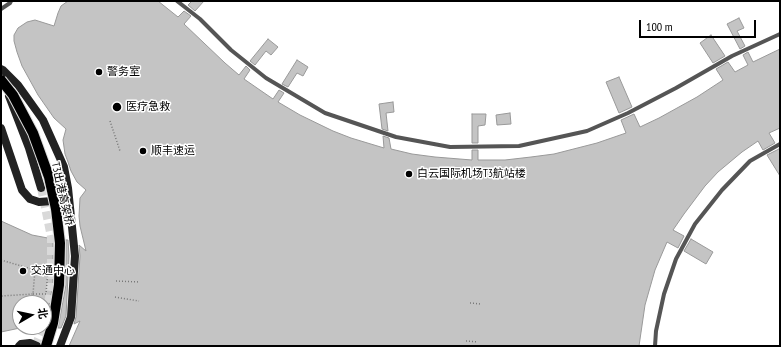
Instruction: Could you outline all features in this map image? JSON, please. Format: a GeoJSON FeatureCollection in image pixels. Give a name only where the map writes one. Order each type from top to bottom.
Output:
{"type":"FeatureCollection","features":[{"type":"Feature","properties":{"kind":"main road"},"geometry":{"type":"LineString","coordinates":[[1,69],[18,85],[43,120],[64,167],[76,256],[71,317],[60,346]]}},
{"type":"Feature","properties":{"kind":"main road","name":"T3出港高架桥"},"geometry":{"type":"LineString","coordinates":[[1,80],[13,95],[33,133],[49,177],[56,209],[60,243],[59,285],[53,323],[46,346]]}},
{"type":"Feature","properties":{"kind":"main road"},"geometry":{"type":"LineString","coordinates":[[1,88],[9,96],[30,148],[41,188]]}},
{"type":"Feature","properties":{"kind":"main road"},"geometry":{"type":"LineString","coordinates":[[1,128],[22,190],[30,199],[39,202],[52,201],[63,196],[68,188]]}},
{"type":"Feature","properties":{"kind":"main road"},"geometry":{"type":"LineString","coordinates":[[20,346],[21,344],[30,343],[37,346]]}},
{"type":"Feature","properties":{"kind":"lane"},"geometry":{"type":"LineString","coordinates":[[1,9],[11,1]]}},
{"type":"Feature","properties":{"kind":"lane"},"geometry":{"type":"LineString","coordinates":[[177,1],[200,19],[231,50],[266,78],[325,113],[396,137],[450,147],[519,146],[587,131],[628,113],[732,56],[780,34]]}},
{"type":"Feature","properties":{"kind":"lane"},"geometry":{"type":"LineString","coordinates":[[655,346],[656,331],[664,294],[676,259],[694,224],[722,190],[750,162],[780,144]]}},
{"type":"Feature","properties":{"kind":"path"},"geometry":{"type":"LineString","coordinates":[[110,121],[120,151]]}},
{"type":"Feature","properties":{"kind":"path"},"geometry":{"type":"LineString","coordinates":[[1,260],[35,270],[48,272],[46,294],[1,296]]}},
{"type":"Feature","properties":{"kind":"path"},"geometry":{"type":"LineString","coordinates":[[33,294],[35,270]]}},
{"type":"Feature","properties":{"kind":"path"},"geometry":{"type":"LineString","coordinates":[[116,281],[140,282]]}},
{"type":"Feature","properties":{"kind":"path"},"geometry":{"type":"LineString","coordinates":[[115,297],[139,301]]}},
{"type":"Feature","properties":{"kind":"path"},"geometry":{"type":"LineString","coordinates":[[470,303],[481,304]]}},
{"type":"Feature","properties":{"kind":"path"},"geometry":{"type":"LineString","coordinates":[[466,341],[478,342]]}},
{"type":"Feature","properties":{"kind":"building","name":"白云国际机场T3航站楼"},"geometry":{"type":"Polygon","coordinates":[[[68,1],[158,1],[178,17],[184,11],[191,16],[184,24],[239,75],[246,66],[250,70],[244,79],[273,99],[279,90],[284,93],[278,102],[300,115],[333,131],[384,148],[383,136],[389,138],[391,149],[412,154],[472,160],[472,150],[478,150],[478,160],[505,160],[554,154],[597,143],[626,133],[621,120],[634,114],[640,127],[697,97],[723,80],[716,69],[728,62],[735,72],[748,65],[743,55],[748,52],[753,62],[780,49],[780,128],[769,133],[775,143],[763,150],[758,141],[718,172],[705,186],[673,230],[684,236],[678,248],[667,242],[655,270],[645,305],[639,346],[69,346],[80,321],[74,324],[76,317],[80,256],[79,245],[86,251],[79,216],[80,198],[86,190],[77,182],[65,154],[63,140],[66,129],[54,118],[38,95],[22,66],[14,41],[14,35],[18,28],[27,22],[35,20],[54,26],[61,6],[68,1]]]}},
{"type":"Feature","properties":{"kind":"building"},"geometry":{"type":"Polygon","coordinates":[[[192,1],[204,1],[195,11],[188,5],[192,1]]]}},
{"type":"Feature","properties":{"kind":"building"},"geometry":{"type":"Polygon","coordinates":[[[739,18],[744,28],[737,31],[745,46],[740,49],[727,24],[739,18]]]}},
{"type":"Feature","properties":{"kind":"building"},"geometry":{"type":"Polygon","coordinates":[[[711,35],[725,56],[713,63],[700,43],[711,35]]]}},
{"type":"Feature","properties":{"kind":"building"},"geometry":{"type":"Polygon","coordinates":[[[268,39],[278,47],[271,55],[266,51],[255,65],[250,61],[268,39]]]}},
{"type":"Feature","properties":{"kind":"building"},"geometry":{"type":"Polygon","coordinates":[[[297,60],[308,67],[303,76],[297,73],[288,87],[282,84],[297,60]]]}},
{"type":"Feature","properties":{"kind":"building"},"geometry":{"type":"Polygon","coordinates":[[[619,77],[632,107],[619,113],[606,82],[619,77]]]}},
{"type":"Feature","properties":{"kind":"building"},"geometry":{"type":"Polygon","coordinates":[[[393,102],[394,112],[386,113],[388,131],[382,129],[379,104],[393,102]]]}},
{"type":"Feature","properties":{"kind":"building"},"geometry":{"type":"Polygon","coordinates":[[[510,113],[511,124],[497,125],[496,115],[510,113]]]}},
{"type":"Feature","properties":{"kind":"building"},"geometry":{"type":"Polygon","coordinates":[[[472,114],[486,114],[485,125],[478,126],[478,143],[472,143],[472,114]]]}},
{"type":"Feature","properties":{"kind":"building"},"geometry":{"type":"Polygon","coordinates":[[[779,149],[780,151],[780,176],[767,155],[779,149]]]}},
{"type":"Feature","properties":{"kind":"building","name":"交通中心"},"geometry":{"type":"Polygon","coordinates":[[[1,221],[32,235],[53,239],[53,284],[51,295],[12,295],[12,330],[1,332],[1,221]]]}},
{"type":"Feature","properties":{"kind":"building"},"geometry":{"type":"Polygon","coordinates":[[[691,239],[713,252],[706,264],[684,251],[691,239]]]}},
{"type":"Feature","properties":{"kind":"building"},"geometry":{"type":"Polygon","coordinates":[[[66,240],[68,240],[69,256],[66,316],[61,328],[58,328],[66,285],[66,240]]]}},
{"type":"Feature","properties":{"kind":"tunnel"},"geometry":{"type":"LineString","coordinates":[[41,188],[51,237],[51,284],[49,295]]}},
{"type":"Feature","properties":{"kind":"tunnel"},"geometry":{"type":"LineString","coordinates":[[35,346],[40,335]]}},
{"type":"Feature","properties":{"kind":"place","name":"警务室"},"geometry":{"type":"Point","coordinates":[99,72]}},
{"type":"Feature","properties":{"kind":"place","name":"医疗急救"},"geometry":{"type":"Point","coordinates":[117,107]}},
{"type":"Feature","properties":{"kind":"place","name":"顺丰速运"},"geometry":{"type":"Point","coordinates":[143,151]}},
{"type":"Feature","properties":{"kind":"place","name":"白云国际机场T3航站楼"},"geometry":{"type":"Point","coordinates":[409,174]}},
{"type":"Feature","properties":{"kind":"place","name":"交通中心"},"geometry":{"type":"Point","coordinates":[23,271]}}]}
